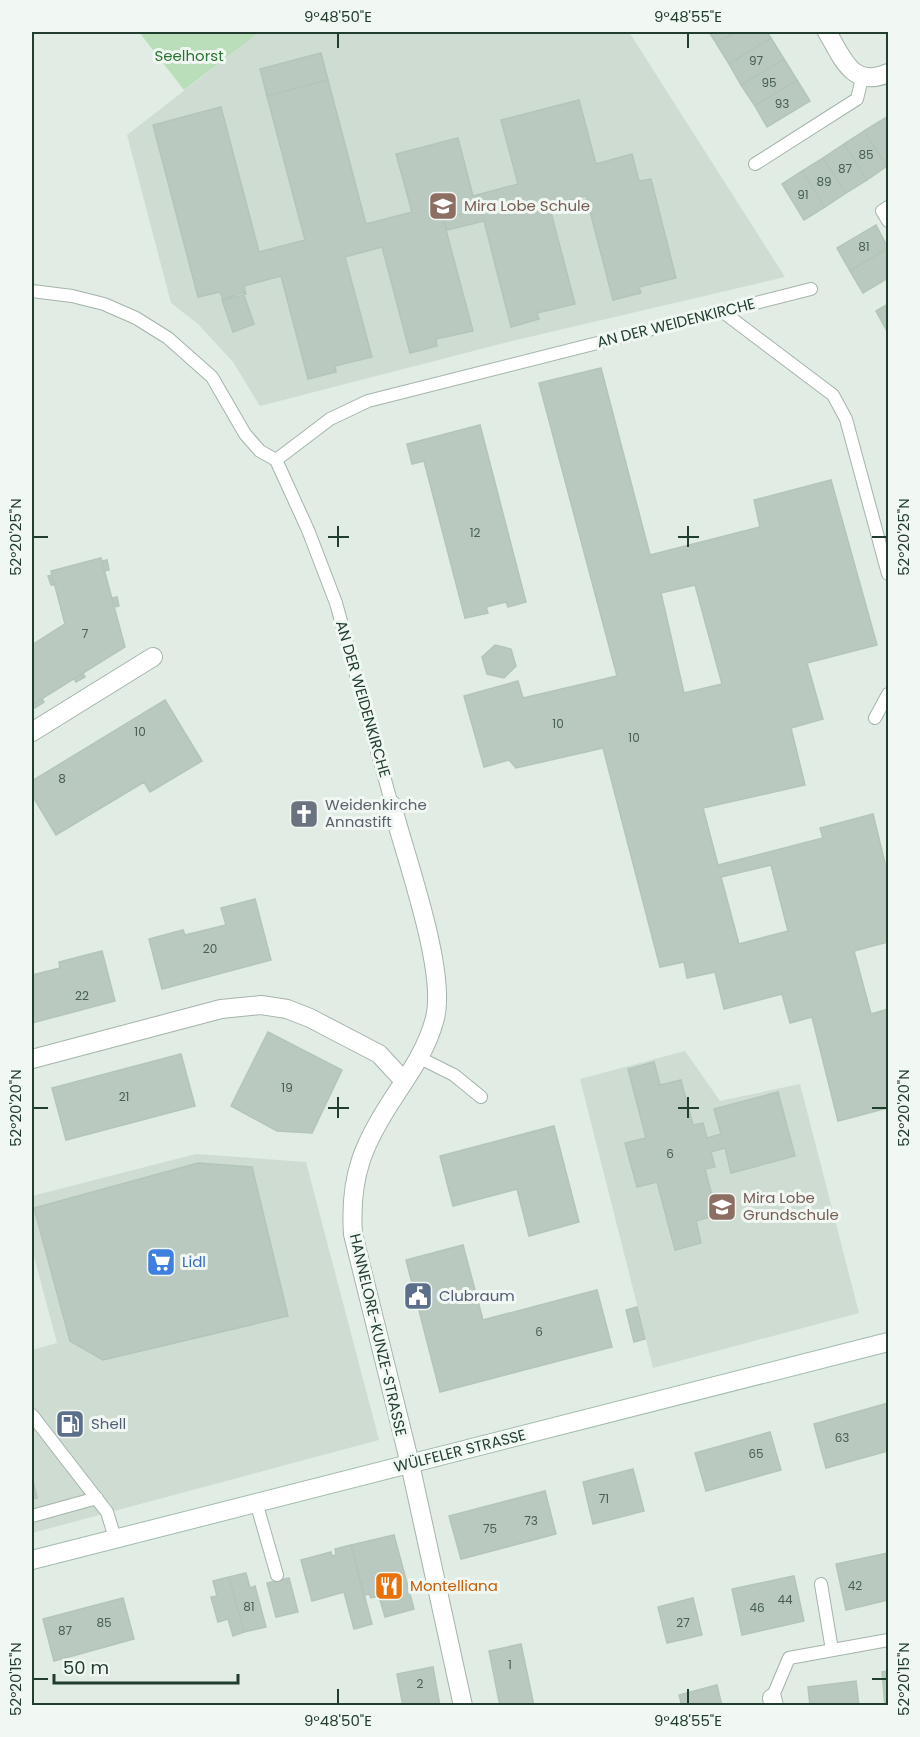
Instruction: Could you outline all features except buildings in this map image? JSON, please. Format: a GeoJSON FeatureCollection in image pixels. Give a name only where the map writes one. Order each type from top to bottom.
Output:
{"type":"FeatureCollection","features":[{"type":"Feature","properties":{"kind":"street"},"geometry":{"type":"LineString","coordinates":[[827,32],[850,68],[862,78],[876,78],[888,73]]}},
{"type":"Feature","properties":{"kind":"street"},"geometry":{"type":"LineString","coordinates":[[32,732],[153,657]]}},
{"type":"Feature","properties":{"kind":"street","name":"AN DER WEIDENKIRCHE"},"geometry":{"type":"LineString","coordinates":[[392,805],[432,952],[437,988],[436,1016],[420,1058],[404,1081]]}},
{"type":"Feature","properties":{"kind":"street"},"geometry":{"type":"LineString","coordinates":[[32,1059],[221,1009],[261,1005],[286,1009],[310,1018],[379,1054],[404,1081]]}},
{"type":"Feature","properties":{"kind":"street","name":"HANNELORE-KUNZE-STRASSE"},"geometry":{"type":"LineString","coordinates":[[404,1081],[367,1143],[351,1200],[353,1234],[410,1464],[463,1706]]}},
{"type":"Feature","properties":{"kind":"street","name":"WÜLFELER STRASSE"},"geometry":{"type":"LineString","coordinates":[[32,1560],[888,1342]]}},
{"type":"Feature","properties":{"kind":"lane"},"geometry":{"type":"LineString","coordinates":[[755,164],[857,99],[862,78]]}},
{"type":"Feature","properties":{"kind":"lane"},"geometry":{"type":"LineString","coordinates":[[888,207],[882,211],[888,221]]}},
{"type":"Feature","properties":{"kind":"lane","name":"AN DER WEIDENKIRCHE"},"geometry":{"type":"LineString","coordinates":[[276,460],[330,419],[368,401],[811,289]]}},
{"type":"Feature","properties":{"kind":"lane","name":"AN DER WEIDENKIRCHE"},"geometry":{"type":"LineString","coordinates":[[32,291],[72,296],[104,304],[136,318],[168,338],[212,377],[245,434],[260,451],[276,460],[308,530],[336,603],[392,805]]}},
{"type":"Feature","properties":{"kind":"lane"},"geometry":{"type":"LineString","coordinates":[[723,312],[833,395],[846,419],[888,574]]}},
{"type":"Feature","properties":{"kind":"lane"},"geometry":{"type":"LineString","coordinates":[[875,718],[888,694]]}},
{"type":"Feature","properties":{"kind":"lane"},"geometry":{"type":"LineString","coordinates":[[420,1058],[454,1075],[482,1097]]}},
{"type":"Feature","properties":{"kind":"lane"},"geometry":{"type":"LineString","coordinates":[[32,1415],[107,1512],[115,1538]]}},
{"type":"Feature","properties":{"kind":"lane"},"geometry":{"type":"LineString","coordinates":[[32,1516],[97,1498]]}},
{"type":"Feature","properties":{"kind":"lane"},"geometry":{"type":"LineString","coordinates":[[256,1502],[277,1575]]}},
{"type":"Feature","properties":{"kind":"lane"},"geometry":{"type":"LineString","coordinates":[[821,1584],[832,1650]]}},
{"type":"Feature","properties":{"kind":"lane"},"geometry":{"type":"LineString","coordinates":[[773,1702],[789,1658],[888,1640]]}},
{"type":"Feature","properties":{"kind":"shaded area","name":"Mira Lobe Schule"},"geometry":{"type":"Polygon","coordinates":[[[260,32],[629,32],[785,277],[512,341],[260,406],[233,362],[198,324],[171,303],[127,135],[260,32]]]}},
{"type":"Feature","properties":{"kind":"shaded area","name":"Mira Lobe Grundschule"},"geometry":{"type":"Polygon","coordinates":[[[685,1051],[720,1101],[800,1084],[859,1313],[653,1368],[580,1079],[685,1051]]]}},
{"type":"Feature","properties":{"kind":"shaded area"},"geometry":{"type":"Polygon","coordinates":[[[196,1154],[306,1162],[379,1440],[32,1533],[32,1350],[57,1343],[32,1249],[32,1196],[196,1154]]]}},
{"type":"Feature","properties":{"kind":"green space","name":"Seelhorst"},"geometry":{"type":"Polygon","coordinates":[[[139,32],[260,32],[184,90],[139,32]]]}},
{"type":"Feature","properties":{"kind":"place","name":"Mira Lobe Schule"},"geometry":{"type":"Point","coordinates":[443,206]}},
{"type":"Feature","properties":{"kind":"place","name":"Weidenkirche Annastift"},"geometry":{"type":"Point","coordinates":[304,814]}},
{"type":"Feature","properties":{"kind":"place","name":"Mira Lobe Grundschule"},"geometry":{"type":"Point","coordinates":[722,1207]}},
{"type":"Feature","properties":{"kind":"place","name":"Lidl"},"geometry":{"type":"Point","coordinates":[161,1262]}},
{"type":"Feature","properties":{"kind":"place","name":"Clubraum"},"geometry":{"type":"Point","coordinates":[418,1296]}},
{"type":"Feature","properties":{"kind":"place","name":"Shell"},"geometry":{"type":"Point","coordinates":[70,1424]}},
{"type":"Feature","properties":{"kind":"place","name":"Montelliana"},"geometry":{"type":"Point","coordinates":[389,1586]}}]}
